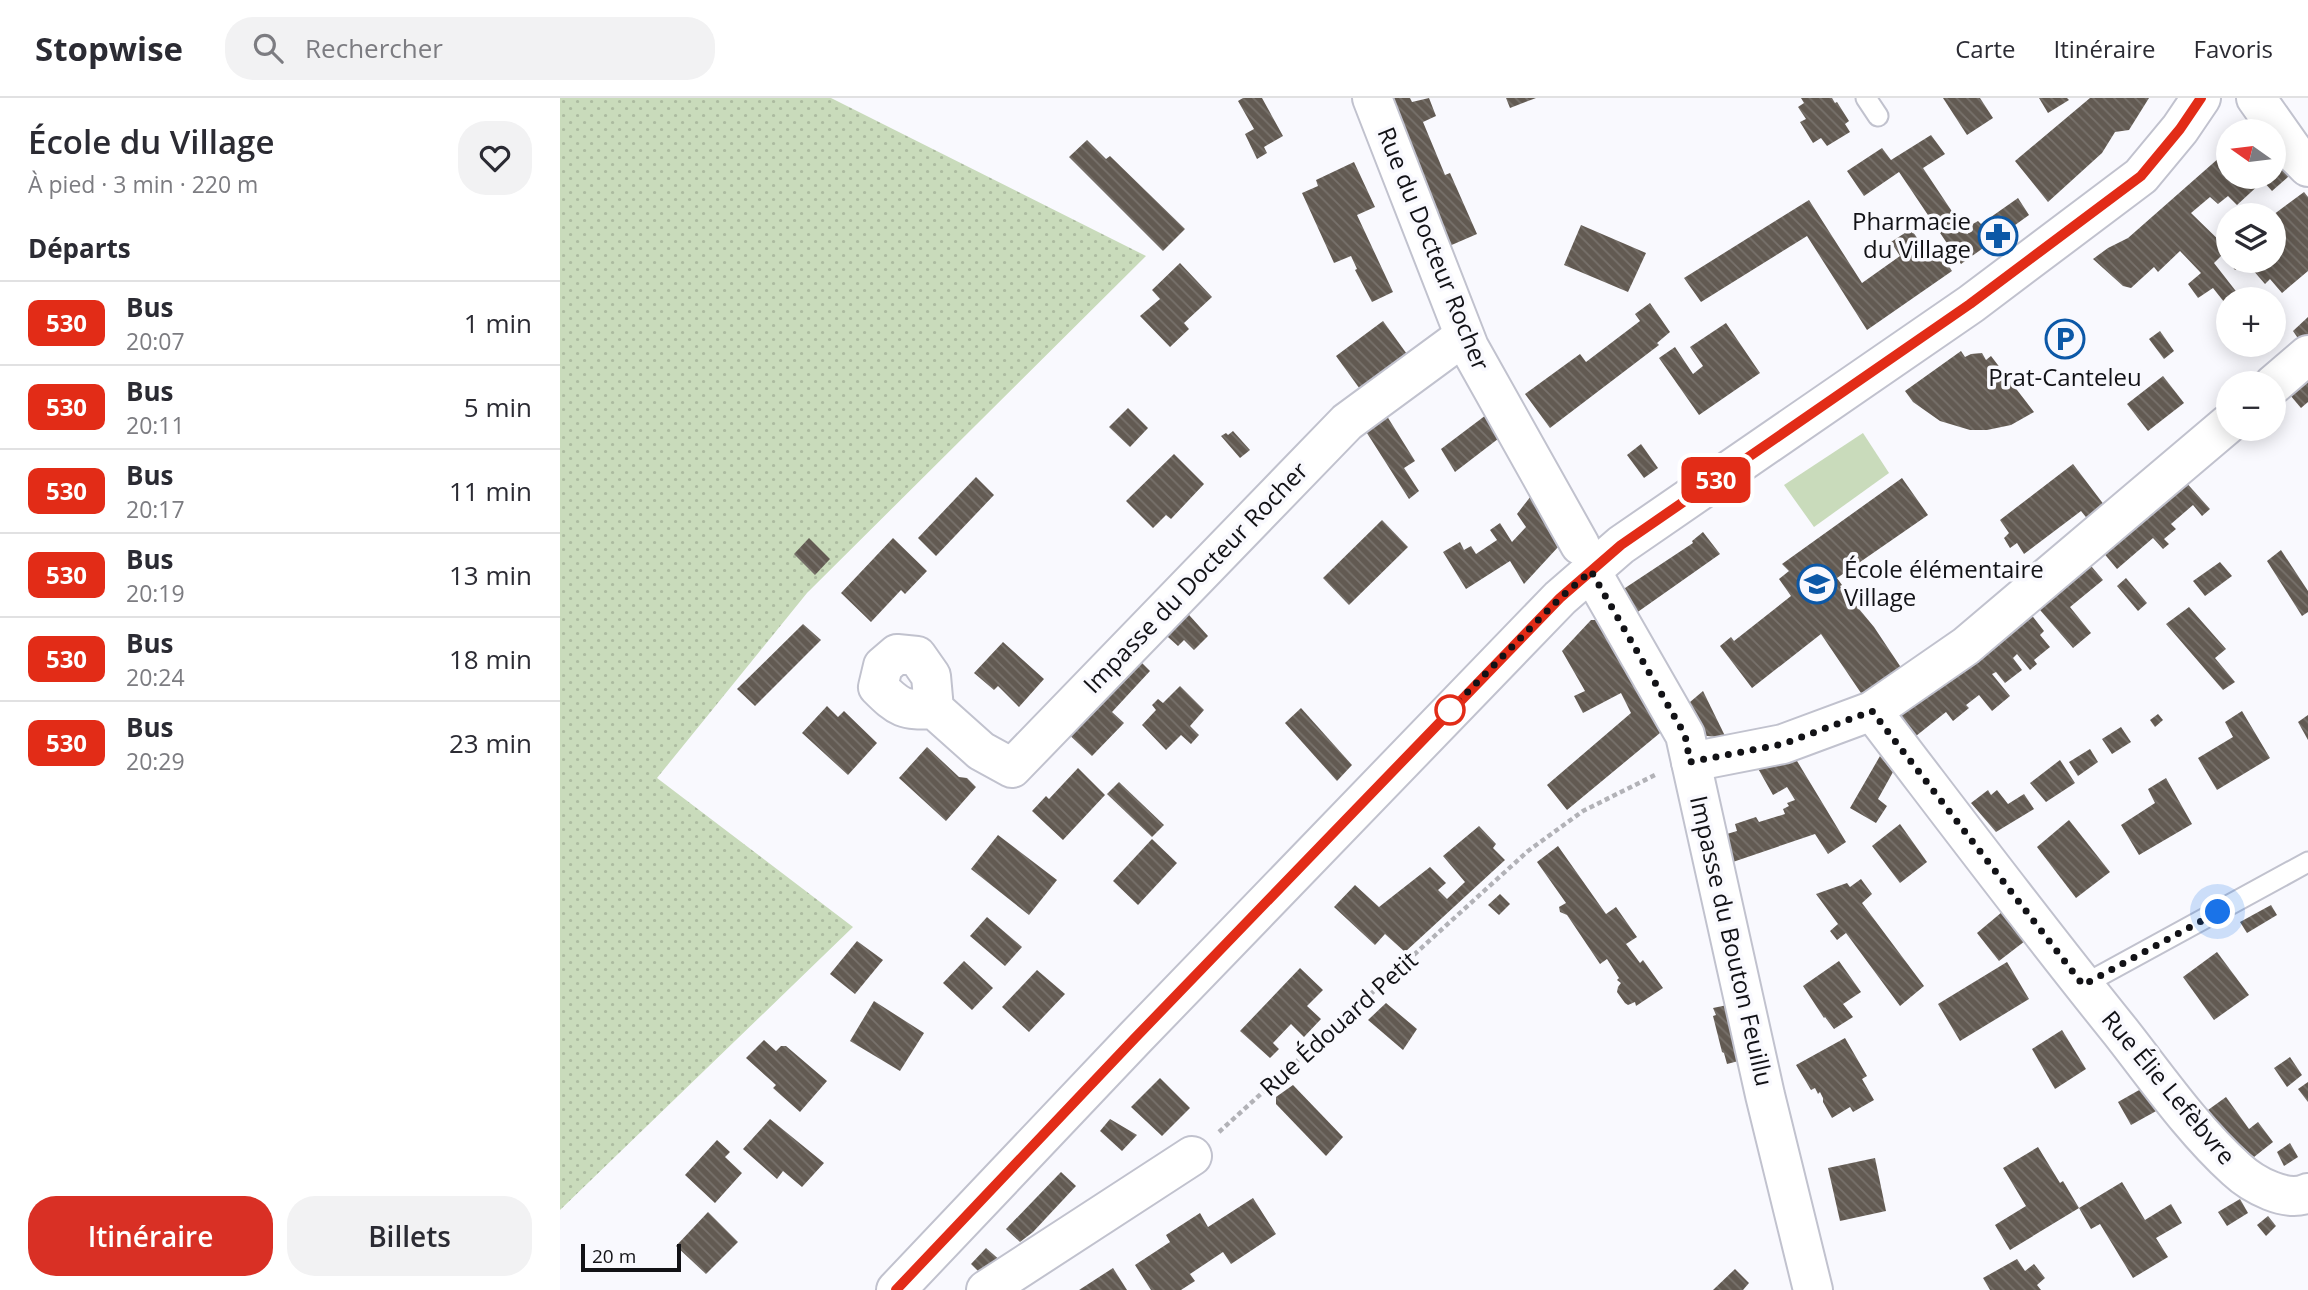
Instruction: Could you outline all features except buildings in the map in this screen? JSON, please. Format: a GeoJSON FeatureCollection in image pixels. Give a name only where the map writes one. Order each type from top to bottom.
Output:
{"type":"FeatureCollection","features":[{"type":"Feature","properties":{"kind":"street","name":"Rue du Docteur Rocher"},"geometry":{"type":"LineString","coordinates":[[1372,98],[1464,336],[1578,543]]}},
{"type":"Feature","properties":{"kind":"street"},"geometry":{"type":"LineString","coordinates":[[896,1290],[1560,598],[1578,543],[1621,545],[1970,304],[2141,176],[2180,129],[2201,98]]}},
{"type":"Feature","properties":{"kind":"street"},"geometry":{"type":"LineString","coordinates":[[2256,98],[2297,156],[2308,167]]}},
{"type":"Feature","properties":{"kind":"street","name":"Impasse du Docteur Rocher"},"geometry":{"type":"LineString","coordinates":[[934,709],[982,751],[1012,768],[1347,422],[1464,336]]}},
{"type":"Feature","properties":{"kind":"street"},"geometry":{"type":"LineString","coordinates":[[2286,374],[2308,355]]}},
{"type":"Feature","properties":{"kind":"street"},"geometry":{"type":"LineString","coordinates":[[1692,768],[1783,744],[1872,711],[1966,646],[2216,434]]}},
{"type":"Feature","properties":{"kind":"street","name":"Impasse du Bouton Feuillu"},"geometry":{"type":"LineString","coordinates":[[1578,543],[1685,735],[1765,1095],[1813,1290]]}},
{"type":"Feature","properties":{"kind":"street","name":"Rue Élie Lefèbvre"},"geometry":{"type":"LineString","coordinates":[[1872,711],[2083,985],[2202,1133],[2238,1171],[2274,1193],[2300,1196],[2308,1192]]}},
{"type":"Feature","properties":{"kind":"street"},"geometry":{"type":"LineString","coordinates":[[986,1290],[1192,1157]]}},
{"type":"Feature","properties":{"kind":"lane"},"geometry":{"type":"LineString","coordinates":[[1866,98],[1878,116]]}},
{"type":"Feature","properties":{"kind":"lane"},"geometry":{"type":"LineString","coordinates":[[2083,985],[2308,862]]}},
{"type":"Feature","properties":{"kind":"path","name":"Rue Édouard Petit"},"geometry":{"type":"LineString","coordinates":[[1192,1157],[1528,851],[1583,811],[1656,774],[1692,768]]}},
{"type":"Feature","properties":{"kind":"green space"},"geometry":{"type":"Polygon","coordinates":[[[560,98],[831,98],[1146,256],[807,593],[657,778],[853,927],[560,1210],[560,98]]]}},
{"type":"Feature","properties":{"kind":"green space"},"geometry":{"type":"Polygon","coordinates":[[[1863,433],[1889,473],[1814,527],[1784,485],[1863,433]]]}},
{"type":"Feature","properties":{"kind":"bus line","name":"530"},"geometry":{"type":"LineString","coordinates":[[896,1290],[1560,598],[1621,545],[1970,304],[2141,176],[2180,129],[2201,98]]}},
{"type":"Feature","properties":{"kind":"place","name":"Pharmacie du Village"},"geometry":{"type":"Point","coordinates":[1998,236]}},
{"type":"Feature","properties":{"kind":"place","name":"Prat-Canteleu"},"geometry":{"type":"Point","coordinates":[2065,339]}},
{"type":"Feature","properties":{"kind":"place","name":"École élémentaire Village"},"geometry":{"type":"Point","coordinates":[1817,584]}},
{"type":"Feature","properties":{"kind":"route"},"geometry":{"type":"LineString","coordinates":[[1450,710],[1560,598],[1591,571],[1685,735],[1690,762],[1783,744],[1872,711],[2083,985],[2218,912]]}}]}
